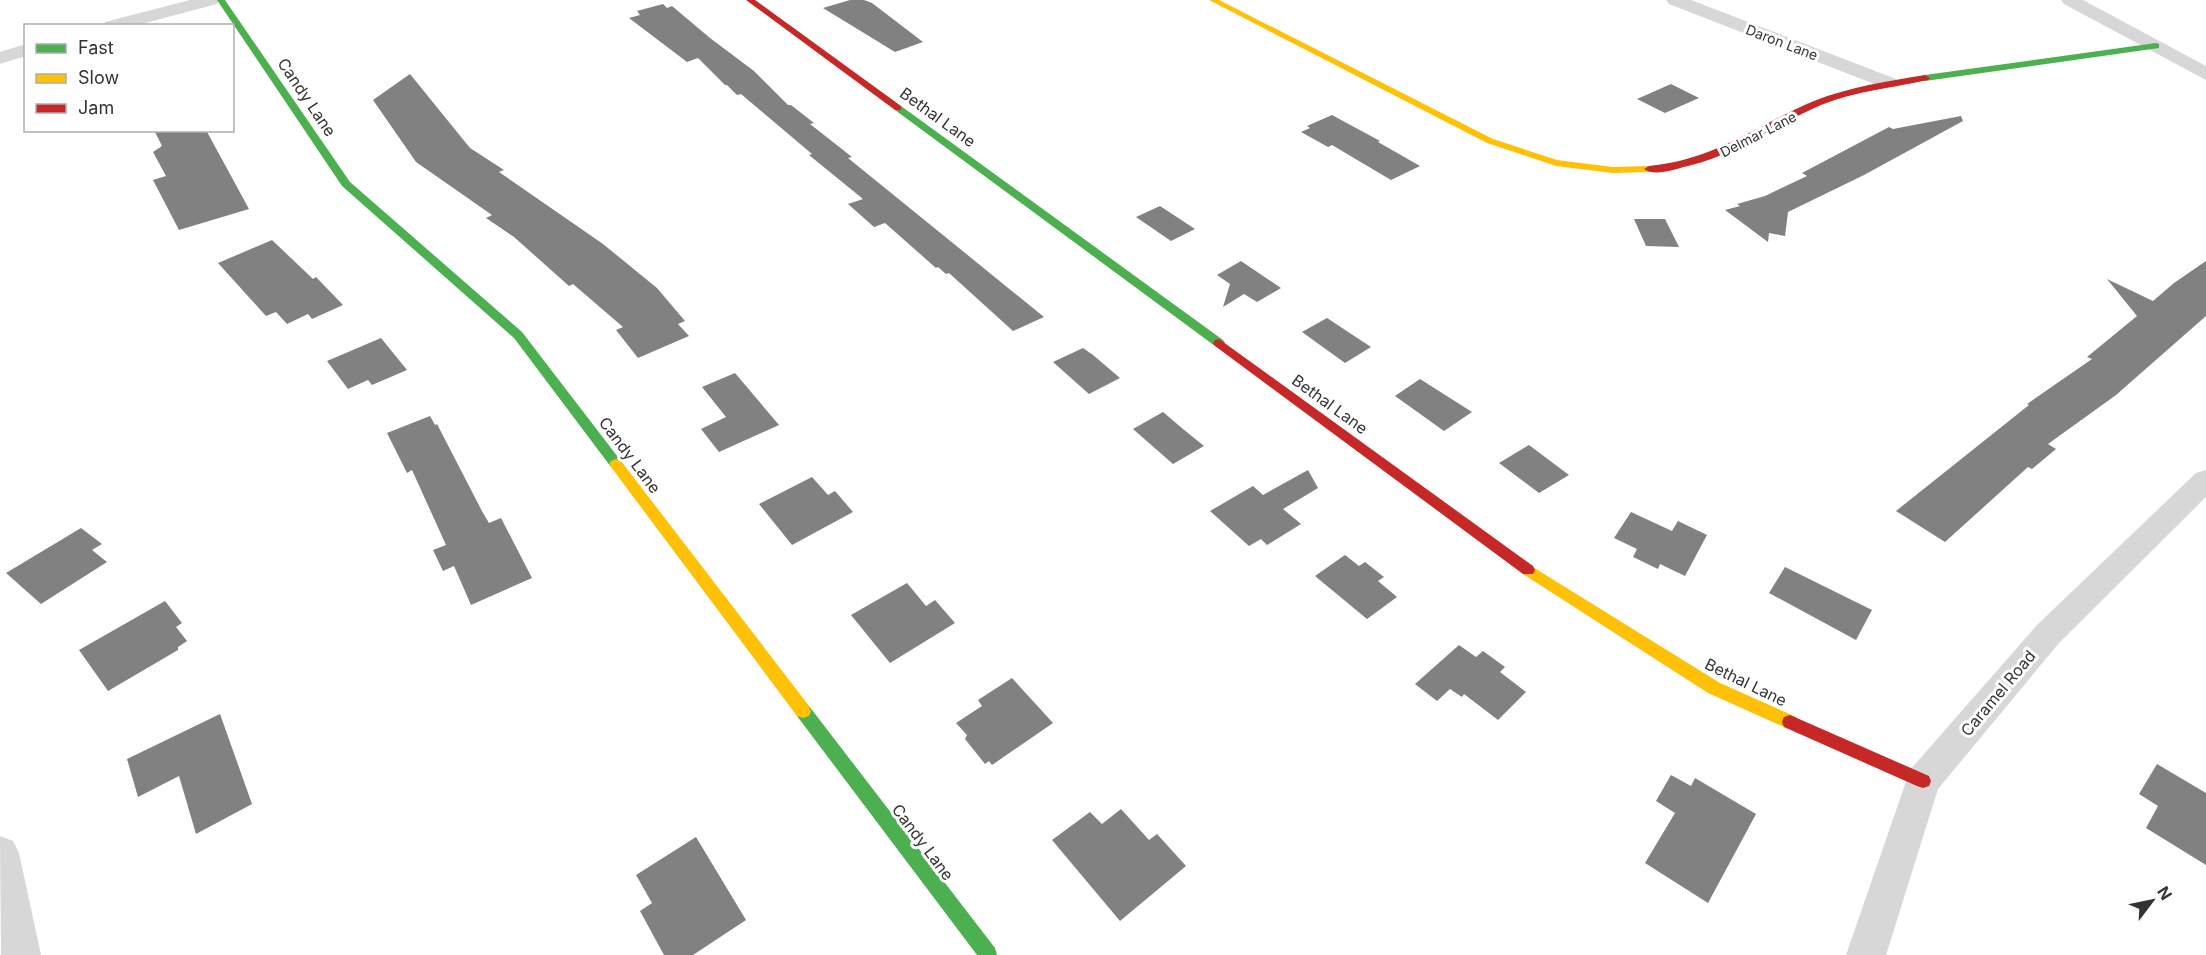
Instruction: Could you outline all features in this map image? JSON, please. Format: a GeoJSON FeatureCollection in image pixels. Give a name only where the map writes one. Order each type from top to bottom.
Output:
{"type":"FeatureCollection","features":[{"type":"Feature","properties":{"kind":"street"},"geometry":{"type":"LineString","coordinates":[[119,24],[211,0]]}},
{"type":"Feature","properties":{"kind":"street","name":"Candy Lane"},"geometry":{"type":"LineString","coordinates":[[221,0],[346,184],[518,335],[988,955]]}},
{"type":"Feature","properties":{"kind":"street","name":"Bethal Lane"},"geometry":{"type":"LineString","coordinates":[[750,0],[1534,574],[1714,688],[1923,781]]}},
{"type":"Feature","properties":{"kind":"street","name":"Delmar Lane"},"geometry":{"type":"LineString","coordinates":[[1213,0],[1490,141],[1556,163],[1613,170],[1660,169],[1712,157],[1819,104],[1889,84],[2156,46]]}},
{"type":"Feature","properties":{"kind":"street","name":"Daron Lane"},"geometry":{"type":"LineString","coordinates":[[1675,0],[1889,84]]}},
{"type":"Feature","properties":{"kind":"street"},"geometry":{"type":"LineString","coordinates":[[2070,0],[2206,74]]}},
{"type":"Feature","properties":{"kind":"street"},"geometry":{"type":"LineString","coordinates":[[0,58],[24,51]]}},
{"type":"Feature","properties":{"kind":"street","name":"Caramel Road"},"geometry":{"type":"LineString","coordinates":[[1866,955],[1923,781],[2048,634],[2206,480]]}},
{"type":"Feature","properties":{"kind":"street"},"geometry":{"type":"LineString","coordinates":[[0,853],[21,955]]}},
{"type":"Feature","properties":{"kind":"building"},"geometry":{"type":"Polygon","coordinates":[[[850,0],[864,0],[872,3],[923,42],[895,52],[823,8],[850,0]]]}},
{"type":"Feature","properties":{"kind":"building"},"geometry":{"type":"Polygon","coordinates":[[[663,4],[667,8],[672,6],[754,71],[788,105],[814,123],[810,124],[852,157],[848,158],[1044,317],[1013,331],[949,273],[946,274],[938,267],[936,268],[885,223],[874,227],[848,204],[863,199],[809,155],[812,154],[741,94],[737,95],[725,85],[698,58],[687,62],[629,18],[640,15],[637,11],[663,4]]]}},
{"type":"Feature","properties":{"kind":"building"},"geometry":{"type":"Polygon","coordinates":[[[410,74],[470,148],[504,170],[499,172],[603,244],[657,288],[685,321],[678,324],[689,336],[638,358],[616,330],[623,327],[573,284],[569,286],[514,237],[486,218],[492,215],[416,162],[373,100],[410,74]]]}},
{"type":"Feature","properties":{"kind":"building"},"geometry":{"type":"Polygon","coordinates":[[[1671,84],[1699,98],[1665,113],[1637,99],[1671,84]]]}},
{"type":"Feature","properties":{"kind":"building"},"geometry":{"type":"Polygon","coordinates":[[[1332,115],[1420,166],[1391,180],[1332,145],[1328,147],[1301,132],[1310,128],[1307,126],[1332,115]]]}},
{"type":"Feature","properties":{"kind":"building"},"geometry":{"type":"Polygon","coordinates":[[[1961,116],[1963,121],[1864,175],[1788,212],[1785,236],[1769,233],[1768,242],[1725,210],[1765,196],[1807,176],[1802,173],[1889,127],[1893,129],[1961,116]]]}},
{"type":"Feature","properties":{"kind":"building"},"geometry":{"type":"Polygon","coordinates":[[[155,132],[207,132],[249,209],[179,230],[153,180],[166,176],[153,152],[162,146],[155,132]]]}},
{"type":"Feature","properties":{"kind":"building"},"geometry":{"type":"Polygon","coordinates":[[[1160,206],[1195,229],[1171,241],[1136,217],[1160,206]]]}},
{"type":"Feature","properties":{"kind":"building"},"geometry":{"type":"Polygon","coordinates":[[[1634,219],[1665,219],[1679,247],[1646,246],[1634,219]]]}},
{"type":"Feature","properties":{"kind":"building"},"geometry":{"type":"Polygon","coordinates":[[[272,240],[313,279],[316,277],[343,305],[312,319],[308,314],[287,324],[276,312],[266,316],[218,263],[272,240]]]}},
{"type":"Feature","properties":{"kind":"building"},"geometry":{"type":"Polygon","coordinates":[[[1241,261],[1281,288],[1257,302],[1244,294],[1223,307],[1230,284],[1217,275],[1241,261]]]}},
{"type":"Feature","properties":{"kind":"building"},"geometry":{"type":"Polygon","coordinates":[[[2206,261],[2206,316],[2116,395],[2048,444],[2056,449],[2032,469],[2028,467],[1945,542],[1896,511],[2029,405],[2027,404],[2092,359],[2087,357],[2137,316],[2107,279],[2153,301],[2206,261]]]}},
{"type":"Feature","properties":{"kind":"building"},"geometry":{"type":"Polygon","coordinates":[[[1327,318],[1371,347],[1345,363],[1302,332],[1327,318]]]}},
{"type":"Feature","properties":{"kind":"building"},"geometry":{"type":"Polygon","coordinates":[[[381,338],[407,370],[372,385],[368,380],[348,389],[327,361],[381,338]]]}},
{"type":"Feature","properties":{"kind":"building"},"geometry":{"type":"Polygon","coordinates":[[[1083,348],[1120,378],[1089,394],[1053,362],[1083,348]]]}},
{"type":"Feature","properties":{"kind":"building"},"geometry":{"type":"Polygon","coordinates":[[[735,373],[779,425],[719,452],[701,429],[726,417],[702,387],[735,373]]]}},
{"type":"Feature","properties":{"kind":"building"},"geometry":{"type":"Polygon","coordinates":[[[1420,379],[1472,412],[1444,431],[1395,396],[1420,379]]]}},
{"type":"Feature","properties":{"kind":"building"},"geometry":{"type":"Polygon","coordinates":[[[1163,412],[1204,446],[1173,464],[1133,429],[1163,412]]]}},
{"type":"Feature","properties":{"kind":"building"},"geometry":{"type":"Polygon","coordinates":[[[430,416],[435,425],[437,424],[489,523],[501,518],[532,578],[471,605],[454,566],[443,571],[433,550],[446,545],[412,470],[407,473],[387,433],[430,416]]]}},
{"type":"Feature","properties":{"kind":"building"},"geometry":{"type":"Polygon","coordinates":[[[1529,445],[1569,475],[1539,493],[1499,463],[1529,445]]]}},
{"type":"Feature","properties":{"kind":"building"},"geometry":{"type":"Polygon","coordinates":[[[1308,470],[1318,488],[1283,509],[1301,524],[1267,545],[1261,539],[1249,546],[1210,511],[1253,486],[1263,495],[1308,470]]]}},
{"type":"Feature","properties":{"kind":"building"},"geometry":{"type":"Polygon","coordinates":[[[812,477],[828,495],[835,491],[853,512],[792,545],[759,504],[812,477]]]}},
{"type":"Feature","properties":{"kind":"building"},"geometry":{"type":"Polygon","coordinates":[[[1631,512],[1672,531],[1678,521],[1707,535],[1685,576],[1660,564],[1658,569],[1633,557],[1637,549],[1614,538],[1631,512]]]}},
{"type":"Feature","properties":{"kind":"building"},"geometry":{"type":"Polygon","coordinates":[[[81,528],[102,544],[92,550],[107,562],[41,604],[6,573],[81,528]]]}},
{"type":"Feature","properties":{"kind":"building"},"geometry":{"type":"Polygon","coordinates":[[[1345,555],[1359,566],[1365,562],[1384,577],[1378,581],[1397,597],[1367,619],[1315,576],[1345,555]]]}},
{"type":"Feature","properties":{"kind":"building"},"geometry":{"type":"Polygon","coordinates":[[[1785,567],[1872,610],[1856,640],[1769,593],[1785,567]]]}},
{"type":"Feature","properties":{"kind":"building"},"geometry":{"type":"Polygon","coordinates":[[[907,583],[926,606],[935,600],[955,623],[890,663],[851,615],[907,583]]]}},
{"type":"Feature","properties":{"kind":"building"},"geometry":{"type":"Polygon","coordinates":[[[165,601],[182,623],[176,627],[187,641],[178,647],[178,650],[108,691],[79,650],[165,601]]]}},
{"type":"Feature","properties":{"kind":"building"},"geometry":{"type":"Polygon","coordinates":[[[1459,645],[1476,657],[1483,651],[1505,667],[1500,672],[1526,692],[1498,720],[1464,694],[1462,697],[1450,689],[1437,701],[1415,684],[1459,645]]]}},
{"type":"Feature","properties":{"kind":"building"},"geometry":{"type":"Polygon","coordinates":[[[1012,678],[1053,723],[992,765],[989,761],[985,764],[965,739],[967,735],[956,723],[982,706],[978,700],[1012,678]]]}},
{"type":"Feature","properties":{"kind":"building"},"geometry":{"type":"Polygon","coordinates":[[[220,714],[252,804],[196,834],[179,776],[138,797],[127,759],[220,714]]]}},
{"type":"Feature","properties":{"kind":"building"},"geometry":{"type":"Polygon","coordinates":[[[2157,764],[2206,793],[2206,865],[2146,828],[2158,806],[2139,794],[2157,764]]]}},
{"type":"Feature","properties":{"kind":"building"},"geometry":{"type":"Polygon","coordinates":[[[1671,775],[1691,786],[1695,778],[1756,814],[1708,903],[1645,863],[1675,813],[1656,801],[1671,775]]]}},
{"type":"Feature","properties":{"kind":"building"},"geometry":{"type":"Polygon","coordinates":[[[1121,809],[1149,840],[1157,834],[1186,866],[1120,921],[1052,840],[1090,812],[1102,824],[1121,809]]]}},
{"type":"Feature","properties":{"kind":"building"},"geometry":{"type":"Polygon","coordinates":[[[696,837],[746,920],[693,955],[664,955],[640,911],[652,903],[636,875],[696,837]]]}},
{"type":"Feature","properties":{"kind":"traffic: fast"},"geometry":{"type":"LineString","coordinates":[[221,0],[346,184],[518,335],[616,464]]}},
{"type":"Feature","properties":{"kind":"traffic: fast"},"geometry":{"type":"LineString","coordinates":[[1925,78],[2156,46]]}},
{"type":"Feature","properties":{"kind":"traffic: fast"},"geometry":{"type":"LineString","coordinates":[[898,108],[1219,343]]}},
{"type":"Feature","properties":{"kind":"traffic: fast"},"geometry":{"type":"LineString","coordinates":[[803,711],[988,955]]}},
{"type":"Feature","properties":{"kind":"traffic: slow"},"geometry":{"type":"LineString","coordinates":[[1213,0],[1490,141],[1556,163],[1613,170],[1649,169]]}},
{"type":"Feature","properties":{"kind":"traffic: slow"},"geometry":{"type":"LineString","coordinates":[[616,464],[803,711]]}},
{"type":"Feature","properties":{"kind":"traffic: slow"},"geometry":{"type":"LineString","coordinates":[[1528,570],[1714,688],[1790,722]]}},
{"type":"Feature","properties":{"kind":"traffic: jam"},"geometry":{"type":"LineString","coordinates":[[750,0],[898,108]]}},
{"type":"Feature","properties":{"kind":"traffic: jam"},"geometry":{"type":"LineString","coordinates":[[1649,169],[1695,162],[1716,154],[1797,112],[1831,98],[1925,78]]}},
{"type":"Feature","properties":{"kind":"traffic: jam"},"geometry":{"type":"LineString","coordinates":[[1219,343],[1528,570]]}},
{"type":"Feature","properties":{"kind":"traffic: jam"},"geometry":{"type":"LineString","coordinates":[[1790,722],[1923,781]]}}]}
